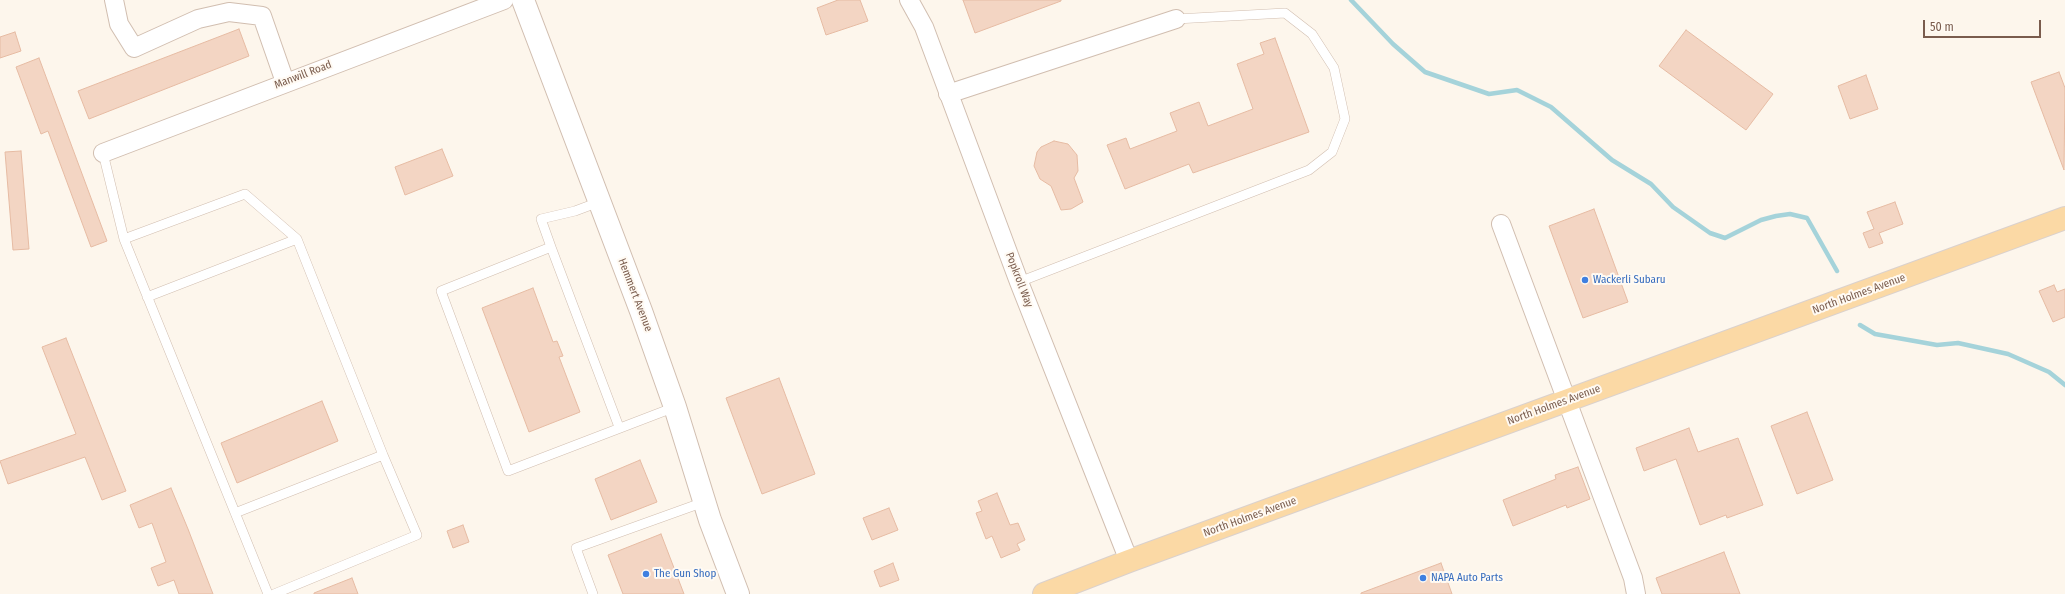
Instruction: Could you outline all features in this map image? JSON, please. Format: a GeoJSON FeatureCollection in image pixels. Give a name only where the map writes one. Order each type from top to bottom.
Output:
{"type":"FeatureCollection","features":[{"type":"Feature","properties":{"kind":"main road","name":"North Holmes Avenue"},"geometry":{"type":"LineString","coordinates":[[1044,594],[1129,561],[2065,218]]}},
{"type":"Feature","properties":{"kind":"street"},"geometry":{"type":"LineString","coordinates":[[114,0],[119,24],[134,48],[198,19],[229,12],[259,8],[285,82]]}},
{"type":"Feature","properties":{"kind":"street","name":"Manwill Road"},"geometry":{"type":"LineString","coordinates":[[103,153],[285,82],[504,0]]}},
{"type":"Feature","properties":{"kind":"street","name":"Hemmert Avenue"},"geometry":{"type":"LineString","coordinates":[[523,0],[641,311],[675,407],[704,502],[738,594]]}},
{"type":"Feature","properties":{"kind":"street","name":"Popkroll Way"},"geometry":{"type":"LineString","coordinates":[[909,0],[924,27],[1019,282],[1129,561]]}},
{"type":"Feature","properties":{"kind":"street"},"geometry":{"type":"LineString","coordinates":[[948,94],[1176,19]]}},
{"type":"Feature","properties":{"kind":"street"},"geometry":{"type":"LineString","coordinates":[[1501,224],[1632,578],[1636,594]]}},
{"type":"Feature","properties":{"kind":"lane"},"geometry":{"type":"LineString","coordinates":[[1019,282],[1309,170],[1332,152],[1345,120],[1334,68],[1312,34],[1285,13],[1176,19]]}},
{"type":"Feature","properties":{"kind":"lane"},"geometry":{"type":"LineString","coordinates":[[103,153],[124,239],[268,594]]}},
{"type":"Feature","properties":{"kind":"lane"},"geometry":{"type":"LineString","coordinates":[[124,239],[245,194],[297,239],[417,536],[274,594]]}},
{"type":"Feature","properties":{"kind":"lane"},"geometry":{"type":"LineString","coordinates":[[599,202],[575,211],[541,219],[619,427]]}},
{"type":"Feature","properties":{"kind":"lane"},"geometry":{"type":"LineString","coordinates":[[147,297],[297,239]]}},
{"type":"Feature","properties":{"kind":"lane"},"geometry":{"type":"LineString","coordinates":[[552,247],[441,291],[508,471],[619,427],[675,407]]}},
{"type":"Feature","properties":{"kind":"lane"},"geometry":{"type":"LineString","coordinates":[[235,513],[383,455]]}},
{"type":"Feature","properties":{"kind":"lane"},"geometry":{"type":"LineString","coordinates":[[593,594],[576,548],[704,502]]}},
{"type":"Feature","properties":{"kind":"building"},"geometry":{"type":"Polygon","coordinates":[[[838,0],[860,0],[868,21],[826,35],[817,8],[838,0]]]}},
{"type":"Feature","properties":{"kind":"building"},"geometry":{"type":"Polygon","coordinates":[[[963,0],[1061,0],[1061,1],[975,33],[963,0]]]}},
{"type":"Feature","properties":{"kind":"building"},"geometry":{"type":"Polygon","coordinates":[[[239,29],[249,56],[89,119],[78,91],[239,29]]]}},
{"type":"Feature","properties":{"kind":"building"},"geometry":{"type":"Polygon","coordinates":[[[1686,30],[1773,94],[1746,130],[1659,66],[1686,30]]]}},
{"type":"Feature","properties":{"kind":"building"},"geometry":{"type":"Polygon","coordinates":[[[15,32],[21,51],[0,58],[0,37],[15,32]]]}},
{"type":"Feature","properties":{"kind":"building"},"geometry":{"type":"Polygon","coordinates":[[[1275,38],[1309,132],[1193,173],[1189,164],[1125,189],[1107,145],[1126,138],[1130,149],[1177,131],[1170,113],[1199,102],[1208,126],[1253,109],[1237,64],[1264,54],[1260,43],[1275,38]]]}},
{"type":"Feature","properties":{"kind":"building"},"geometry":{"type":"Polygon","coordinates":[[[39,58],[107,241],[91,247],[48,131],[41,134],[16,67],[39,58]]]}},
{"type":"Feature","properties":{"kind":"building"},"geometry":{"type":"Polygon","coordinates":[[[2059,72],[2065,88],[2064,170],[2031,82],[2059,72]]]}},
{"type":"Feature","properties":{"kind":"building"},"geometry":{"type":"Polygon","coordinates":[[[1866,75],[1878,109],[1850,119],[1838,86],[1866,75]]]}},
{"type":"Feature","properties":{"kind":"building"},"geometry":{"type":"Polygon","coordinates":[[[1054,141],[1068,144],[1077,155],[1078,171],[1074,178],[1083,202],[1071,209],[1061,210],[1051,186],[1040,179],[1034,166],[1037,152],[1041,147],[1054,141]]]}},
{"type":"Feature","properties":{"kind":"building"},"geometry":{"type":"Polygon","coordinates":[[[442,149],[453,176],[405,195],[395,167],[442,149]]]}},
{"type":"Feature","properties":{"kind":"building"},"geometry":{"type":"Polygon","coordinates":[[[21,151],[29,249],[13,250],[5,152],[21,151]]]}},
{"type":"Feature","properties":{"kind":"building"},"geometry":{"type":"Polygon","coordinates":[[[1895,202],[1903,224],[1879,233],[1883,243],[1869,248],[1863,233],[1874,229],[1867,212],[1895,202]]]}},
{"type":"Feature","properties":{"kind":"building"},"geometry":{"type":"Polygon","coordinates":[[[1594,209],[1628,302],[1583,318],[1549,226],[1594,209]]]}},
{"type":"Feature","properties":{"kind":"building"},"geometry":{"type":"Polygon","coordinates":[[[2054,285],[2057,292],[2065,289],[2065,317],[2053,322],[2039,291],[2054,285]]]}},
{"type":"Feature","properties":{"kind":"building"},"geometry":{"type":"Polygon","coordinates":[[[533,288],[553,342],[557,341],[563,356],[559,357],[580,412],[529,432],[482,308],[533,288]]]}},
{"type":"Feature","properties":{"kind":"building"},"geometry":{"type":"Polygon","coordinates":[[[66,338],[126,491],[102,500],[85,457],[8,484],[0,461],[76,434],[42,347],[66,338]]]}},
{"type":"Feature","properties":{"kind":"building"},"geometry":{"type":"Polygon","coordinates":[[[779,378],[815,474],[762,494],[726,398],[779,378]]]}},
{"type":"Feature","properties":{"kind":"building"},"geometry":{"type":"Polygon","coordinates":[[[322,401],[338,441],[237,483],[221,443],[322,401]]]}},
{"type":"Feature","properties":{"kind":"building"},"geometry":{"type":"Polygon","coordinates":[[[1807,412],[1833,480],[1797,494],[1771,426],[1807,412]]]}},
{"type":"Feature","properties":{"kind":"building"},"geometry":{"type":"Polygon","coordinates":[[[1689,428],[1698,452],[1738,438],[1763,505],[1727,518],[1726,515],[1700,525],[1676,459],[1644,471],[1636,448],[1689,428]]]}},
{"type":"Feature","properties":{"kind":"building"},"geometry":{"type":"Polygon","coordinates":[[[640,460],[657,502],[611,520],[595,479],[640,460]]]}},
{"type":"Feature","properties":{"kind":"building"},"geometry":{"type":"Polygon","coordinates":[[[1578,467],[1590,499],[1567,508],[1566,505],[1513,526],[1503,500],[1556,479],[1555,475],[1578,467]]]}},
{"type":"Feature","properties":{"kind":"building"},"geometry":{"type":"Polygon","coordinates":[[[171,488],[213,594],[179,594],[174,580],[158,586],[151,568],[166,562],[152,523],[139,528],[130,505],[171,488]]]}},
{"type":"Feature","properties":{"kind":"building"},"geometry":{"type":"Polygon","coordinates":[[[997,493],[1010,525],[1018,523],[1025,540],[1017,544],[1020,550],[1001,558],[992,536],[986,539],[976,513],[982,511],[978,501],[997,493]]]}},
{"type":"Feature","properties":{"kind":"building"},"geometry":{"type":"Polygon","coordinates":[[[889,508],[898,530],[872,540],[863,518],[889,508]]]}},
{"type":"Feature","properties":{"kind":"building"},"geometry":{"type":"Polygon","coordinates":[[[463,525],[469,542],[453,548],[447,531],[463,525]]]}},
{"type":"Feature","properties":{"kind":"building","name":"The Gun Shop"},"geometry":{"type":"Polygon","coordinates":[[[661,534],[684,594],[623,594],[608,555],[661,534]]]}},
{"type":"Feature","properties":{"kind":"building"},"geometry":{"type":"Polygon","coordinates":[[[1724,552],[1740,594],[1662,594],[1656,578],[1724,552]]]}},
{"type":"Feature","properties":{"kind":"building"},"geometry":{"type":"Polygon","coordinates":[[[893,563],[899,580],[880,587],[874,571],[893,563]]]}},
{"type":"Feature","properties":{"kind":"building","name":"NAPA Auto Parts"},"geometry":{"type":"Polygon","coordinates":[[[1441,563],[1452,594],[1361,594],[1361,593],[1441,563]]]}},
{"type":"Feature","properties":{"kind":"building"},"geometry":{"type":"Polygon","coordinates":[[[352,578],[358,594],[314,594],[314,593],[352,578]]]}},
{"type":"Feature","properties":{"kind":"waterway"},"geometry":{"type":"LineString","coordinates":[[1351,0],[1393,44],[1425,72],[1489,94],[1517,90],[1551,107],[1612,160],[1651,184],[1673,207],[1710,233],[1725,238],[1761,220],[1776,216],[1790,214],[1807,218],[1837,271]]}},
{"type":"Feature","properties":{"kind":"waterway"},"geometry":{"type":"LineString","coordinates":[[1860,325],[1875,334],[1937,345],[1958,343],[2008,354],[2049,372],[2065,385]]}},
{"type":"Feature","properties":{"kind":"place","name":"Wackerli Subaru"},"geometry":{"type":"Point","coordinates":[1585,280]}},
{"type":"Feature","properties":{"kind":"place","name":"The Gun Shop"},"geometry":{"type":"Point","coordinates":[646,574]}},
{"type":"Feature","properties":{"kind":"place","name":"NAPA Auto Parts"},"geometry":{"type":"Point","coordinates":[1423,578]}}]}
